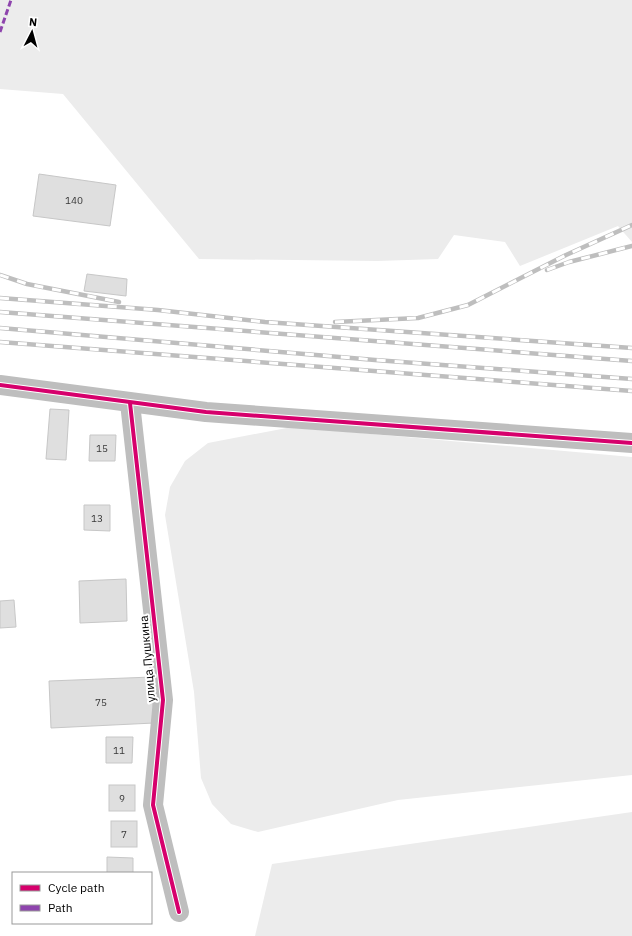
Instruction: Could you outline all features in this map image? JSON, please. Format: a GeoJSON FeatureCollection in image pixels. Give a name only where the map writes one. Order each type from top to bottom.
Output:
{"type":"FeatureCollection","features":[{"type":"Feature","properties":{"kind":"street"},"geometry":{"type":"LineString","coordinates":[[0,385],[206,412],[632,443]]}},
{"type":"Feature","properties":{"kind":"street","name":"улица Пушкина"},"geometry":{"type":"LineString","coordinates":[[130,403],[163,700],[153,805],[179,912]]}},
{"type":"Feature","properties":{"kind":"shaded area"},"geometry":{"type":"Polygon","coordinates":[[[0,0],[632,0],[632,242],[618,226],[520,266],[505,242],[454,235],[438,259],[377,261],[199,259],[63,94],[0,89],[0,0]]]}},
{"type":"Feature","properties":{"kind":"shaded area"},"geometry":{"type":"Polygon","coordinates":[[[292,427],[632,457],[632,775],[398,800],[258,832],[231,824],[212,804],[201,778],[194,692],[165,515],[170,487],[185,461],[208,443],[292,427]]]}},
{"type":"Feature","properties":{"kind":"shaded area"},"geometry":{"type":"Polygon","coordinates":[[[632,812],[632,936],[255,936],[272,864],[632,812]]]}},
{"type":"Feature","properties":{"kind":"building"},"geometry":{"type":"Polygon","coordinates":[[[39,174],[116,185],[110,226],[33,216],[39,174]]]}},
{"type":"Feature","properties":{"kind":"building"},"geometry":{"type":"Polygon","coordinates":[[[87,274],[127,279],[126,296],[84,291],[87,274]]]}},
{"type":"Feature","properties":{"kind":"building"},"geometry":{"type":"Polygon","coordinates":[[[50,409],[69,410],[66,460],[46,459],[50,409]]]}},
{"type":"Feature","properties":{"kind":"building"},"geometry":{"type":"Polygon","coordinates":[[[90,435],[116,435],[115,461],[89,461],[90,435]]]}},
{"type":"Feature","properties":{"kind":"building"},"geometry":{"type":"Polygon","coordinates":[[[84,505],[110,505],[110,531],[84,530],[84,505]]]}},
{"type":"Feature","properties":{"kind":"building"},"geometry":{"type":"Polygon","coordinates":[[[126,579],[127,621],[80,623],[79,581],[126,579]]]}},
{"type":"Feature","properties":{"kind":"building"},"geometry":{"type":"Polygon","coordinates":[[[14,600],[16,627],[0,628],[0,601],[14,600]]]}},
{"type":"Feature","properties":{"kind":"building"},"geometry":{"type":"Polygon","coordinates":[[[152,677],[154,723],[51,728],[49,681],[152,677]]]}},
{"type":"Feature","properties":{"kind":"building"},"geometry":{"type":"Polygon","coordinates":[[[106,737],[133,737],[132,763],[106,763],[106,737]]]}},
{"type":"Feature","properties":{"kind":"building"},"geometry":{"type":"Polygon","coordinates":[[[109,785],[135,785],[135,811],[109,811],[109,785]]]}},
{"type":"Feature","properties":{"kind":"building"},"geometry":{"type":"Polygon","coordinates":[[[111,821],[137,821],[137,847],[111,847],[111,821]]]}},
{"type":"Feature","properties":{"kind":"building"},"geometry":{"type":"Polygon","coordinates":[[[107,857],[133,858],[133,872],[107,872],[107,857]]]}},
{"type":"Feature","properties":{"kind":"railway"},"geometry":{"type":"LineString","coordinates":[[335,322],[418,318],[468,305],[566,255],[632,225]]}},
{"type":"Feature","properties":{"kind":"railway"},"geometry":{"type":"LineString","coordinates":[[547,270],[569,262],[632,246]]}},
{"type":"Feature","properties":{"kind":"railway"},"geometry":{"type":"LineString","coordinates":[[0,275],[27,284],[119,302]]}},
{"type":"Feature","properties":{"kind":"railway"},"geometry":{"type":"LineString","coordinates":[[0,298],[158,310],[265,322],[632,348]]}},
{"type":"Feature","properties":{"kind":"railway"},"geometry":{"type":"LineString","coordinates":[[0,312],[632,361]]}},
{"type":"Feature","properties":{"kind":"railway"},"geometry":{"type":"LineString","coordinates":[[0,328],[375,360],[632,379]]}},
{"type":"Feature","properties":{"kind":"railway"},"geometry":{"type":"LineString","coordinates":[[0,342],[632,391]]}},
{"type":"Feature","properties":{"kind":"marked path"},"geometry":{"type":"LineString","coordinates":[[0,32],[11,0]]}},
{"type":"Feature","properties":{"kind":"cycle path"},"geometry":{"type":"LineString","coordinates":[[0,385],[206,412],[632,443]]}},
{"type":"Feature","properties":{"kind":"cycle path"},"geometry":{"type":"LineString","coordinates":[[130,403],[163,700],[153,805],[179,912]]}}]}
